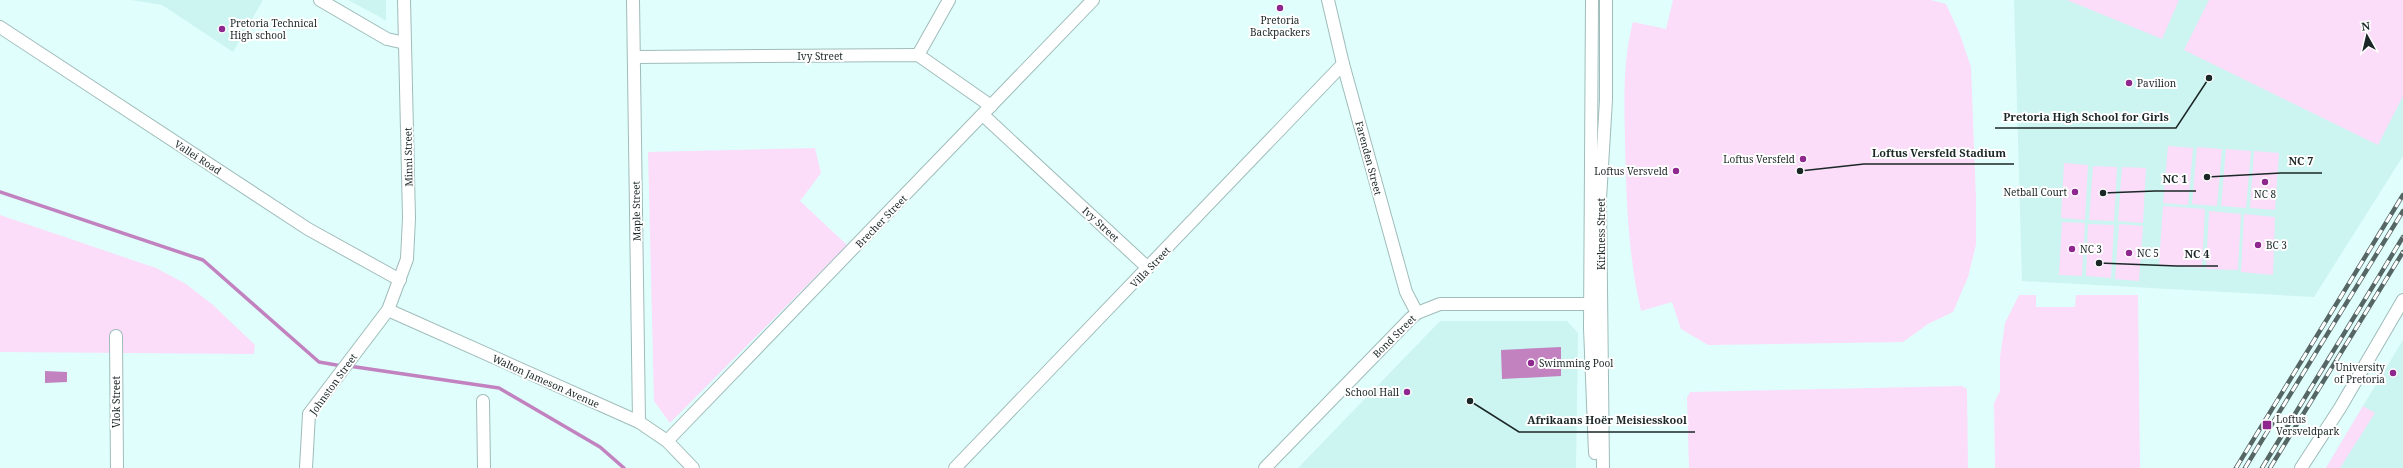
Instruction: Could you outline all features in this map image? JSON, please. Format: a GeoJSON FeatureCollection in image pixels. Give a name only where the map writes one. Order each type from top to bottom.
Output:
{"type":"FeatureCollection","features":[{"type":"Feature","properties":{"kind":"street"},"geometry":{"type":"LineString","coordinates":[[320,0],[387,39],[405,43]]}},
{"type":"Feature","properties":{"kind":"street","name":"Minni Street"},"geometry":{"type":"LineString","coordinates":[[388,310],[407,259],[409,225],[404,0]]}},
{"type":"Feature","properties":{"kind":"street","name":"Maple Street"},"geometry":{"type":"LineString","coordinates":[[633,0],[639,422]]}},
{"type":"Feature","properties":{"kind":"street"},"geometry":{"type":"LineString","coordinates":[[918,55],[949,0]]}},
{"type":"Feature","properties":{"kind":"street","name":"Brecher Street"},"geometry":{"type":"LineString","coordinates":[[667,441],[1093,0]]}},
{"type":"Feature","properties":{"kind":"street","name":"Farenden Street"},"geometry":{"type":"LineString","coordinates":[[1328,0],[1343,64],[1406,292],[1417,313]]}},
{"type":"Feature","properties":{"kind":"street","name":"Kirkness Street"},"geometry":{"type":"LineString","coordinates":[[1592,0],[1590,304],[1596,468]]}},
{"type":"Feature","properties":{"kind":"street","name":"Kirkness Street"},"geometry":{"type":"LineString","coordinates":[[1603,468],[1601,288],[1602,158],[1606,100],[1606,0]]}},
{"type":"Feature","properties":{"kind":"street","name":"Vallei Road"},"geometry":{"type":"LineString","coordinates":[[0,27],[308,229],[400,280]]}},
{"type":"Feature","properties":{"kind":"street","name":"Ivy Street"},"geometry":{"type":"LineString","coordinates":[[634,57],[918,55],[987,111],[1148,268]]}},
{"type":"Feature","properties":{"kind":"street","name":"Villa Street"},"geometry":{"type":"LineString","coordinates":[[955,468],[1343,64]]}},
{"type":"Feature","properties":{"kind":"street"},"geometry":{"type":"LineString","coordinates":[[1590,125],[1595,144],[1602,158],[1594,173],[1590,199]]}},
{"type":"Feature","properties":{"kind":"street"},"geometry":{"type":"LineString","coordinates":[[1601,288],[1590,304],[1601,314]]}},
{"type":"Feature","properties":{"kind":"street"},"geometry":{"type":"LineString","coordinates":[[2301,468],[2340,408],[2403,300]]}},
{"type":"Feature","properties":{"kind":"street","name":"Bond Street"},"geometry":{"type":"LineString","coordinates":[[1265,468],[1417,313],[1440,304],[1452,303],[1590,304]]}},
{"type":"Feature","properties":{"kind":"street","name":"Walton Jameson Avenue"},"geometry":{"type":"LineString","coordinates":[[388,310],[639,422],[667,441],[693,468]]}},
{"type":"Feature","properties":{"kind":"street","name":"Johnston Street"},"geometry":{"type":"LineString","coordinates":[[306,468],[309,414],[388,310]]}},
{"type":"Feature","properties":{"kind":"street","name":"Vlok Street"},"geometry":{"type":"LineString","coordinates":[[116,336],[117,468]]}},
{"type":"Feature","properties":{"kind":"street"},"geometry":{"type":"LineString","coordinates":[[483,401],[484,468]]}},
{"type":"Feature","properties":{"kind":"shaded area","name":"Pretoria Technical High school"},"geometry":{"type":"Polygon","coordinates":[[[131,0],[263,0],[233,52],[162,5],[131,0]]]}},
{"type":"Feature","properties":{"kind":"shaded area"},"geometry":{"type":"Polygon","coordinates":[[[348,0],[386,0],[386,21],[380,17],[348,0]]]}},
{"type":"Feature","properties":{"kind":"shaded area","name":"Loftus Versveld"},"geometry":{"type":"Polygon","coordinates":[[[1673,0],[1931,0],[1946,4],[1959,32],[1971,67],[1976,199],[1976,245],[1968,277],[1953,312],[1928,324],[1903,342],[1708,345],[1681,329],[1672,302],[1641,311],[1630,247],[1627,204],[1624,110],[1627,51],[1633,22],[1666,29],[1673,0]]]}},
{"type":"Feature","properties":{"kind":"shaded area"},"geometry":{"type":"Polygon","coordinates":[[[2014,0],[2403,0],[2403,156],[2314,297],[2022,281],[2014,0]]]}},
{"type":"Feature","properties":{"kind":"shaded area"},"geometry":{"type":"Polygon","coordinates":[[[2067,0],[2179,0],[2162,39],[2067,0]]]}},
{"type":"Feature","properties":{"kind":"shaded area"},"geometry":{"type":"Polygon","coordinates":[[[2209,0],[2403,0],[2403,96],[2378,145],[2184,50],[2209,0]]]}},
{"type":"Feature","properties":{"kind":"shaded area"},"geometry":{"type":"Polygon","coordinates":[[[2168,146],[2193,148],[2188,205],[2163,203],[2168,146]]]}},
{"type":"Feature","properties":{"kind":"shaded area"},"geometry":{"type":"Polygon","coordinates":[[[2197,147],[2222,149],[2217,206],[2192,204],[2197,147]]]}},
{"type":"Feature","properties":{"kind":"shaded area"},"geometry":{"type":"Polygon","coordinates":[[[815,148],[821,173],[800,201],[847,245],[670,423],[654,401],[648,152],[815,148]]]}},
{"type":"Feature","properties":{"kind":"shaded area"},"geometry":{"type":"Polygon","coordinates":[[[2226,149],[2251,151],[2246,208],[2221,206],[2226,149]]]}},
{"type":"Feature","properties":{"kind":"shaded area"},"geometry":{"type":"Polygon","coordinates":[[[2254,151],[2279,153],[2275,210],[2250,208],[2254,151]]]}},
{"type":"Feature","properties":{"kind":"shaded area","name":"Netball Court"},"geometry":{"type":"Polygon","coordinates":[[[2064,163],[2088,165],[2085,220],[2061,218],[2064,163]]]}},
{"type":"Feature","properties":{"kind":"shaded area"},"geometry":{"type":"Polygon","coordinates":[[[2093,166],[2117,167],[2114,221],[2089,220],[2093,166]]]}},
{"type":"Feature","properties":{"kind":"shaded area"},"geometry":{"type":"Polygon","coordinates":[[[2122,167],[2146,168],[2143,223],[2118,221],[2122,167]]]}},
{"type":"Feature","properties":{"kind":"shaded area"},"geometry":{"type":"Polygon","coordinates":[[[2163,206],[2205,209],[2202,268],[2159,265],[2163,206]]]}},
{"type":"Feature","properties":{"kind":"shaded area"},"geometry":{"type":"Polygon","coordinates":[[[2209,211],[2241,214],[2238,270],[2206,269],[2209,211]]]}},
{"type":"Feature","properties":{"kind":"shaded area","name":"BC 3"},"geometry":{"type":"Polygon","coordinates":[[[2244,214],[2275,217],[2273,275],[2241,272],[2244,214]]]}},
{"type":"Feature","properties":{"kind":"shaded area"},"geometry":{"type":"Polygon","coordinates":[[[0,215],[156,268],[186,284],[213,305],[255,345],[254,354],[0,352],[0,215]]]}},
{"type":"Feature","properties":{"kind":"shaded area","name":"NC 3"},"geometry":{"type":"Polygon","coordinates":[[[2062,222],[2085,223],[2082,276],[2059,275],[2062,222]]]}},
{"type":"Feature","properties":{"kind":"shaded area"},"geometry":{"type":"Polygon","coordinates":[[[2088,224],[2114,225],[2111,278],[2086,276],[2088,224]]]}},
{"type":"Feature","properties":{"kind":"shaded area","name":"NC 5"},"geometry":{"type":"Polygon","coordinates":[[[2119,224],[2143,226],[2139,281],[2115,279],[2119,224]]]}},
{"type":"Feature","properties":{"kind":"shaded area"},"geometry":{"type":"Polygon","coordinates":[[[2019,295],[2036,295],[2036,307],[2075,307],[2076,295],[2138,295],[2140,468],[1995,468],[1994,403],[2000,391],[2000,357],[2005,323],[2019,295]]]}},
{"type":"Feature","properties":{"kind":"shaded area"},"geometry":{"type":"Polygon","coordinates":[[[1440,321],[1567,321],[1578,333],[1576,468],[1298,468],[1440,321]]]}},
{"type":"Feature","properties":{"kind":"shaded area","name":"University of Pretoria"},"geometry":{"type":"Polygon","coordinates":[[[2403,340],[2403,468],[2326,468],[2363,406],[2403,340]]]}},
{"type":"Feature","properties":{"kind":"shaded area","name":"Swimming Pool"},"geometry":{"type":"Polygon","coordinates":[[[1561,347],[1561,376],[1502,379],[1501,350],[1561,347]]]}},
{"type":"Feature","properties":{"kind":"shaded area"},"geometry":{"type":"Polygon","coordinates":[[[45,371],[67,372],[67,382],[45,383],[45,371]]]}},
{"type":"Feature","properties":{"kind":"shaded area"},"geometry":{"type":"Polygon","coordinates":[[[1962,386],[1967,389],[1968,468],[1689,468],[1687,398],[1690,392],[1962,386]]]}},
{"type":"Feature","properties":{"kind":"shaded area"},"geometry":{"type":"Polygon","coordinates":[[[2363,406],[2375,413],[2340,468],[2326,468],[2363,406]]]}},
{"type":"Feature","properties":{"kind":"waterway"},"geometry":{"type":"LineString","coordinates":[[0,192],[203,260],[319,362],[342,366]]}},
{"type":"Feature","properties":{"kind":"waterway"},"geometry":{"type":"LineString","coordinates":[[349,366],[499,388],[600,447],[624,468]]}},
{"type":"Feature","properties":{"kind":"railway"},"geometry":{"type":"LineString","coordinates":[[2236,468],[2403,195]]}},
{"type":"Feature","properties":{"kind":"railway"},"geometry":{"type":"LineString","coordinates":[[2245,468],[2403,211]]}},
{"type":"Feature","properties":{"kind":"railway"},"geometry":{"type":"LineString","coordinates":[[2262,468],[2403,237]]}},
{"type":"Feature","properties":{"kind":"railway"},"geometry":{"type":"LineString","coordinates":[[2270,468],[2403,252]]}},
{"type":"Feature","properties":{"kind":"place","name":"Pretoria Backpackers"},"geometry":{"type":"Point","coordinates":[1280,8]}},
{"type":"Feature","properties":{"kind":"place","name":"Pretoria Technical High school"},"geometry":{"type":"Point","coordinates":[222,29]}},
{"type":"Feature","properties":{"kind":"place","name":"Pretoria High School for Girls"},"geometry":{"type":"Point","coordinates":[2209,78]}},
{"type":"Feature","properties":{"kind":"place","name":"Pavilion"},"geometry":{"type":"Point","coordinates":[2129,83]}},
{"type":"Feature","properties":{"kind":"place","name":"Loftus Versfeld"},"geometry":{"type":"Point","coordinates":[1803,159]}},
{"type":"Feature","properties":{"kind":"place","name":"Loftus Versveld"},"geometry":{"type":"Point","coordinates":[1676,171]}},
{"type":"Feature","properties":{"kind":"place","name":"Loftus Versfeld Stadium"},"geometry":{"type":"Point","coordinates":[1800,171]}},
{"type":"Feature","properties":{"kind":"place","name":"NC 7"},"geometry":{"type":"Point","coordinates":[2207,177]}},
{"type":"Feature","properties":{"kind":"place","name":"NC 8"},"geometry":{"type":"Point","coordinates":[2265,182]}},
{"type":"Feature","properties":{"kind":"place","name":"Netball Court"},"geometry":{"type":"Point","coordinates":[2075,192]}},
{"type":"Feature","properties":{"kind":"place","name":"NC 1"},"geometry":{"type":"Point","coordinates":[2103,193]}},
{"type":"Feature","properties":{"kind":"place","name":"BC 3"},"geometry":{"type":"Point","coordinates":[2258,245]}},
{"type":"Feature","properties":{"kind":"place","name":"NC 3"},"geometry":{"type":"Point","coordinates":[2072,249]}},
{"type":"Feature","properties":{"kind":"place","name":"NC 5"},"geometry":{"type":"Point","coordinates":[2129,253]}},
{"type":"Feature","properties":{"kind":"place","name":"NC 4"},"geometry":{"type":"Point","coordinates":[2099,263]}},
{"type":"Feature","properties":{"kind":"place","name":"Swimming Pool"},"geometry":{"type":"Point","coordinates":[1531,363]}},
{"type":"Feature","properties":{"kind":"place","name":"University of Pretoria"},"geometry":{"type":"Point","coordinates":[2393,373]}},
{"type":"Feature","properties":{"kind":"place","name":"School Hall"},"geometry":{"type":"Point","coordinates":[1407,392]}},
{"type":"Feature","properties":{"kind":"place","name":"Afrikaans Hoër Meisiesskool"},"geometry":{"type":"Point","coordinates":[1470,401]}},
{"type":"Feature","properties":{"kind":"place","name":"Loftus Versveldpark"},"geometry":{"type":"Point","coordinates":[2267,425]}}]}
